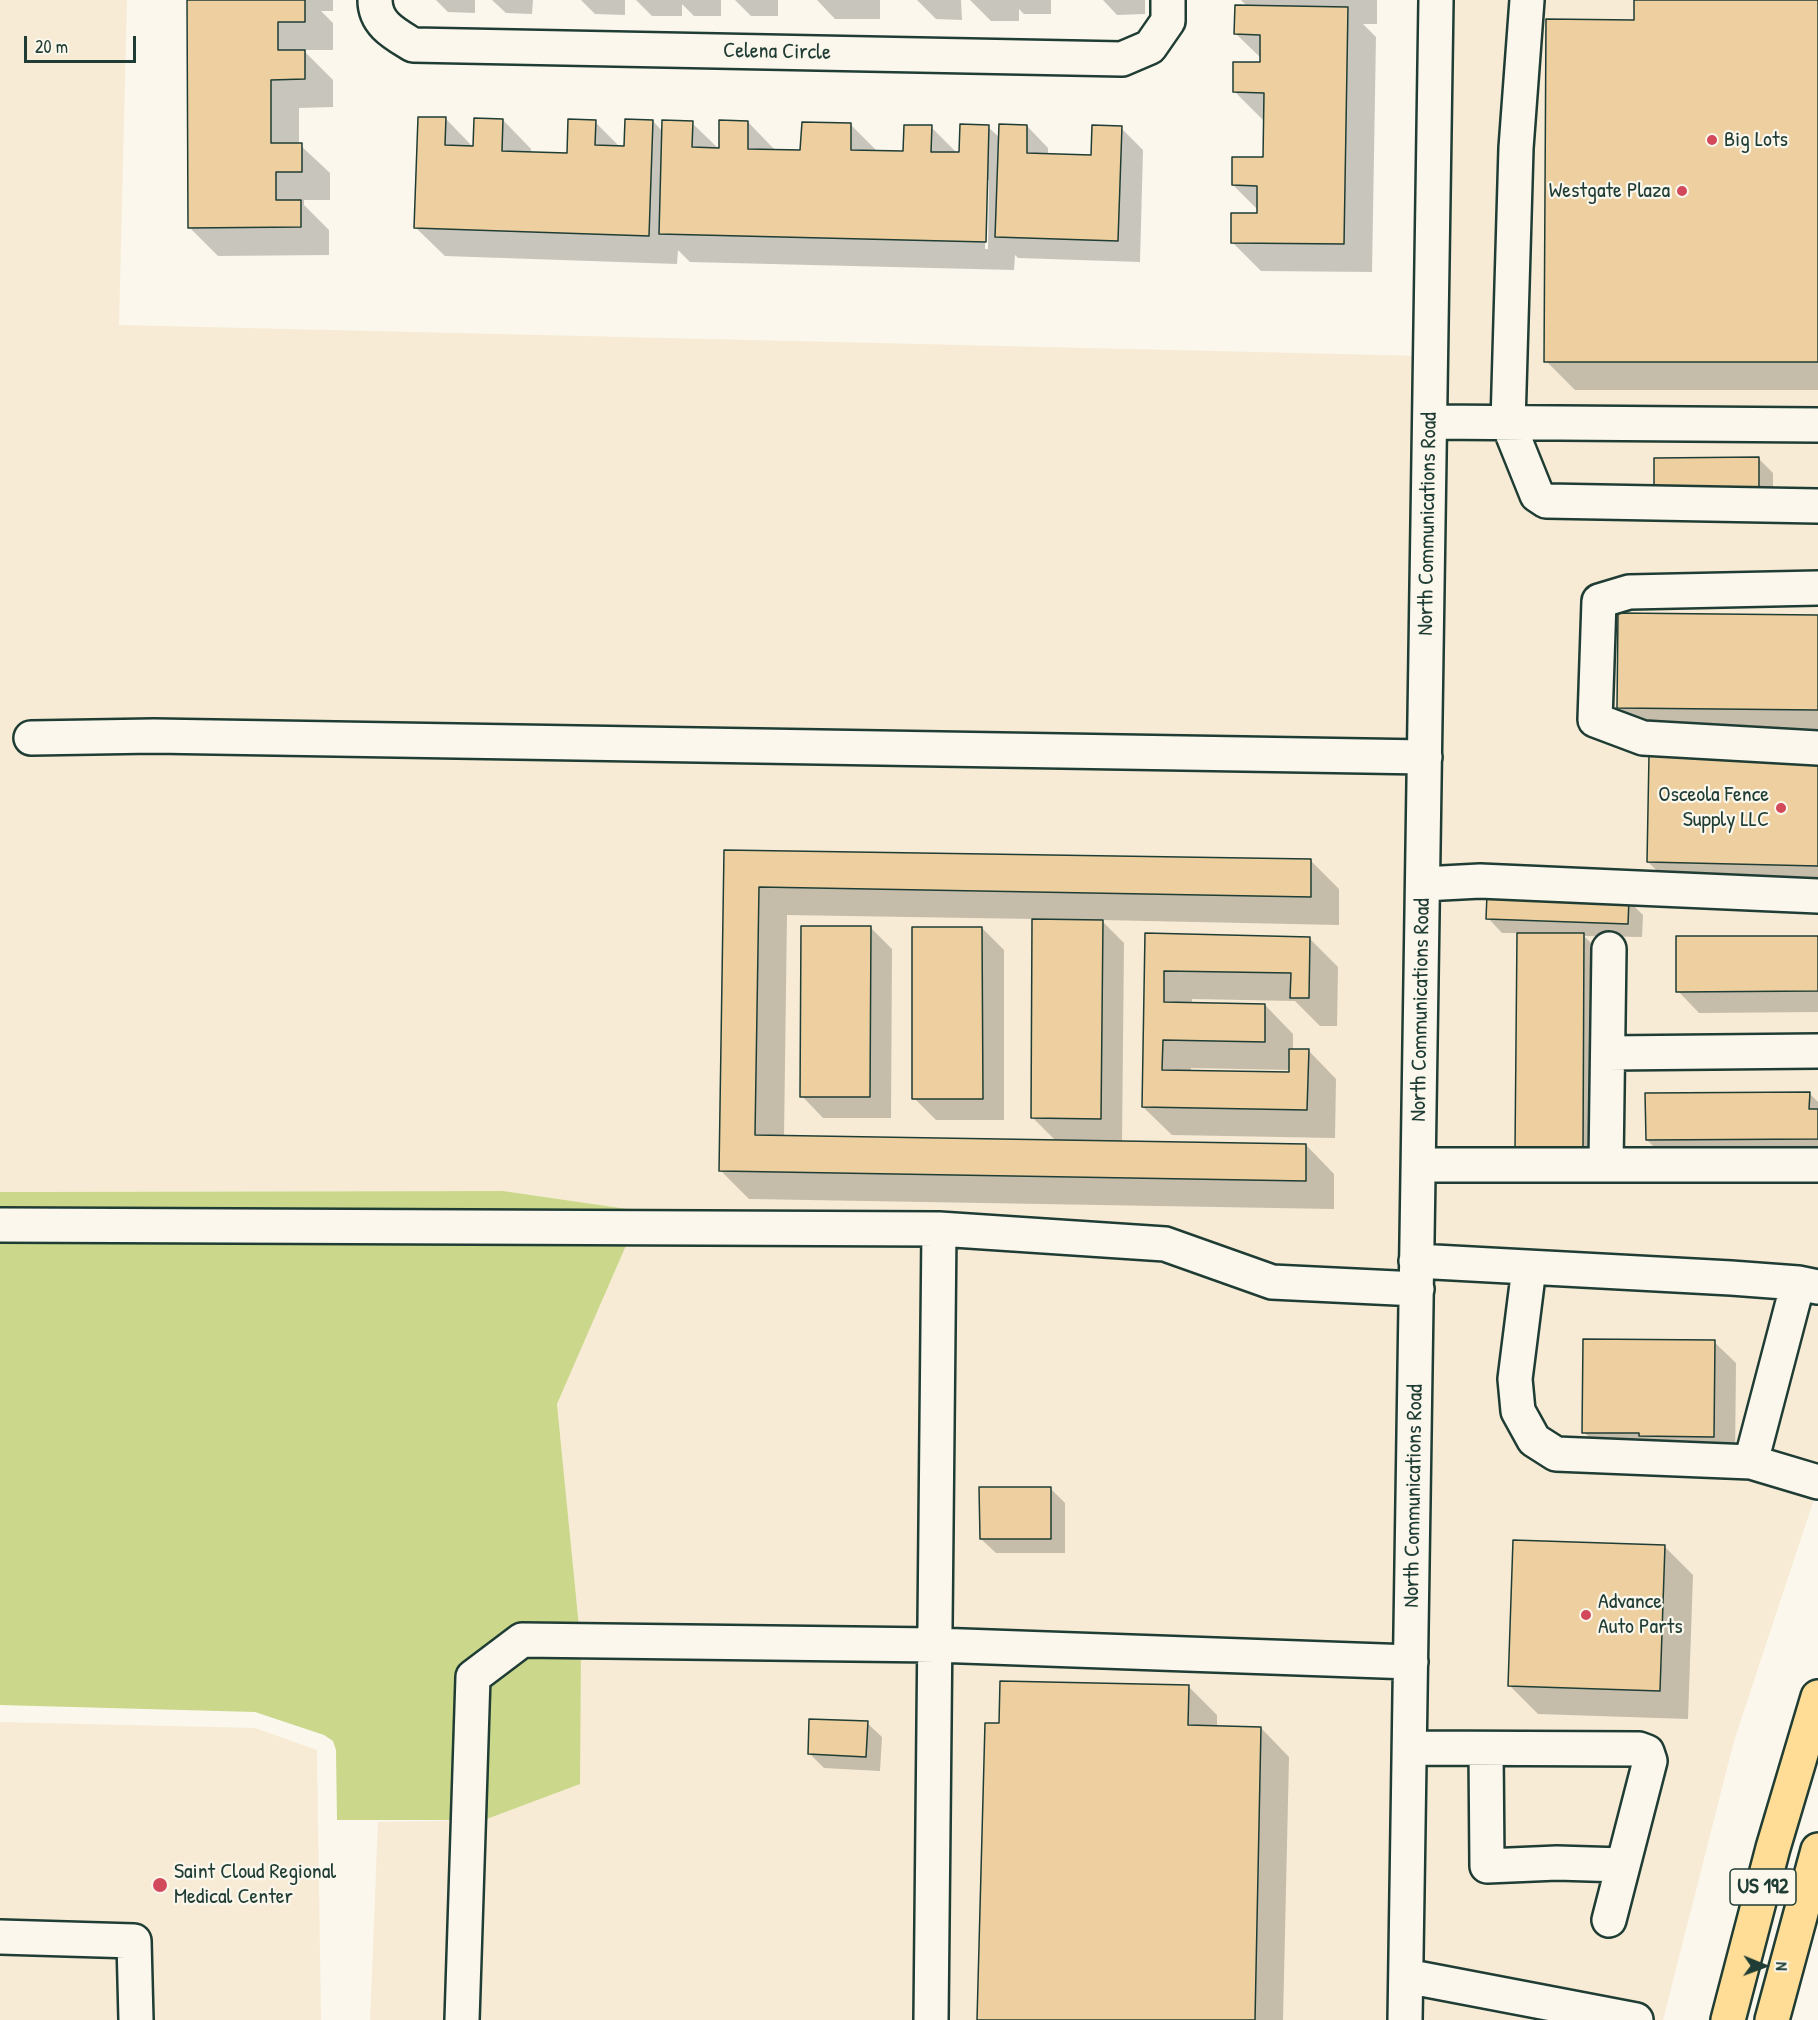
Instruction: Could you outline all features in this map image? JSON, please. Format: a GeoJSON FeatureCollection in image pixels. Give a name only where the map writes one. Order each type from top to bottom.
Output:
{"type":"FeatureCollection","features":[{"type":"Feature","properties":{"kind":"highway","name":"US 192"},"geometry":{"type":"LineString","coordinates":[[1728,2020],[1773,1848],[1818,1697]]}},
{"type":"Feature","properties":{"kind":"highway"},"geometry":{"type":"LineString","coordinates":[[1772,2020],[1818,1850]]}},
{"type":"Feature","properties":{"kind":"street","name":"Celena Circle"},"geometry":{"type":"LineString","coordinates":[[375,0],[375,11],[389,31],[413,45],[1122,59],[1150,47],[1168,21],[1168,0]]}},
{"type":"Feature","properties":{"kind":"street","name":"North Communications Road"},"geometry":{"type":"LineString","coordinates":[[1405,2020],[1436,0]]}},
{"type":"Feature","properties":{"kind":"street"},"geometry":{"type":"LineString","coordinates":[[1527,0],[1516,148],[1508,423],[1537,495],[1546,501],[1818,506]]}},
{"type":"Feature","properties":{"kind":"street"},"geometry":{"type":"LineString","coordinates":[[1430,422],[1818,425]]}},
{"type":"Feature","properties":{"kind":"street"},"geometry":{"type":"LineString","coordinates":[[1818,588],[1629,592],[1599,601],[1595,720],[1643,738],[1818,748]]}},
{"type":"Feature","properties":{"kind":"street"},"geometry":{"type":"LineString","coordinates":[[31,738],[166,736],[1425,757]]}},
{"type":"Feature","properties":{"kind":"street"},"geometry":{"type":"LineString","coordinates":[[1423,884],[1480,882],[1818,896]]}},
{"type":"Feature","properties":{"kind":"street"},"geometry":{"type":"LineString","coordinates":[[1606,1164],[1609,949]]}},
{"type":"Feature","properties":{"kind":"street"},"geometry":{"type":"LineString","coordinates":[[1608,1053],[1818,1051]]}},
{"type":"Feature","properties":{"kind":"street"},"geometry":{"type":"LineString","coordinates":[[1419,1165],[1818,1165]]}},
{"type":"Feature","properties":{"kind":"street"},"geometry":{"type":"LineString","coordinates":[[0,1225],[939,1229],[1166,1244],[1272,1282],[1529,1268],[1808,1285],[1750,1462]]}},
{"type":"Feature","properties":{"kind":"street"},"geometry":{"type":"LineString","coordinates":[[931,2020],[939,1229]]}},
{"type":"Feature","properties":{"kind":"street"},"geometry":{"type":"LineString","coordinates":[[1529,1268],[1515,1379],[1518,1411],[1534,1440],[1556,1454],[1750,1462],[1818,1482]]}},
{"type":"Feature","properties":{"kind":"street"},"geometry":{"type":"LineString","coordinates":[[462,2020],[473,1677],[522,1640],[935,1645],[1411,1662]]}},
{"type":"Feature","properties":{"kind":"street"},"geometry":{"type":"LineString","coordinates":[[1410,1748],[1640,1749],[1647,1752],[1650,1761],[1609,1920]]}},
{"type":"Feature","properties":{"kind":"street"},"geometry":{"type":"LineString","coordinates":[[1486,1749],[1487,1866],[1557,1863],[1623,1865]]}},
{"type":"Feature","properties":{"kind":"street"},"geometry":{"type":"LineString","coordinates":[[0,1937],[134,1941],[136,2020]]}},
{"type":"Feature","properties":{"kind":"street"},"geometry":{"type":"LineString","coordinates":[[1406,1976],[1636,2020]]}},
{"type":"Feature","properties":{"kind":"shaded area"},"geometry":{"type":"Polygon","coordinates":[[[0,0],[127,0],[119,325],[1424,356],[1434,0],[1818,0],[1818,1487],[1734,1741],[1663,2020],[370,2020],[378,1822],[484,1820],[581,1647],[557,1404],[640,1211],[503,1191],[0,1192],[0,0]]]}},
{"type":"Feature","properties":{"kind":"shaded area","name":"Saint Cloud Regional Medical Center"},"geometry":{"type":"Polygon","coordinates":[[[0,1722],[255,1728],[317,1750],[321,2020],[0,2020],[0,1722]]]}},
{"type":"Feature","properties":{"kind":"green space"},"geometry":{"type":"Polygon","coordinates":[[[503,1191],[641,1211],[557,1404],[581,1647],[580,1784],[484,1820],[337,1820],[336,1750],[333,1741],[324,1735],[255,1712],[0,1705],[0,1192],[503,1191]]]}},
{"type":"Feature","properties":{"kind":"building"},"geometry":{"type":"Polygon","coordinates":[[[187,0],[305,0],[305,22],[278,22],[278,50],[305,50],[305,79],[271,80],[271,143],[302,143],[302,172],[276,172],[276,200],[301,200],[301,227],[188,228],[187,0]]]}},
{"type":"Feature","properties":{"kind":"building","name":"Westgate Plaza"},"geometry":{"type":"Polygon","coordinates":[[[1634,0],[1818,0],[1818,362],[1544,362],[1546,19],[1634,20],[1634,0]]]}},
{"type":"Feature","properties":{"kind":"building"},"geometry":{"type":"Polygon","coordinates":[[[1235,5],[1348,7],[1344,244],[1231,243],[1231,213],[1257,213],[1257,186],[1232,185],[1232,157],[1263,157],[1264,93],[1233,92],[1233,62],[1260,62],[1260,35],[1234,34],[1235,5]]]}},
{"type":"Feature","properties":{"kind":"building"},"geometry":{"type":"Polygon","coordinates":[[[418,117],[446,117],[445,145],[473,146],[474,118],[503,119],[502,151],[567,153],[568,119],[596,120],[595,145],[624,146],[625,119],[653,120],[649,236],[414,228],[418,117]]]}},
{"type":"Feature","properties":{"kind":"building"},"geometry":{"type":"Polygon","coordinates":[[[662,120],[693,121],[692,147],[719,148],[719,120],[748,121],[748,149],[800,150],[802,122],[851,123],[851,150],[903,151],[904,125],[932,125],[931,152],[959,152],[960,124],[989,125],[986,242],[659,234],[662,120]]]}},
{"type":"Feature","properties":{"kind":"building"},"geometry":{"type":"Polygon","coordinates":[[[999,124],[1027,125],[1027,153],[1091,155],[1092,125],[1122,126],[1118,241],[995,237],[999,124]]]}},
{"type":"Feature","properties":{"kind":"building"},"geometry":{"type":"Polygon","coordinates":[[[1759,457],[1759,492],[1654,493],[1654,458],[1759,457]]]}},
{"type":"Feature","properties":{"kind":"building"},"geometry":{"type":"Polygon","coordinates":[[[1618,613],[1818,615],[1818,710],[1617,708],[1618,613]]]}},
{"type":"Feature","properties":{"kind":"building"},"geometry":{"type":"Polygon","coordinates":[[[1649,755],[1818,759],[1818,866],[1647,862],[1649,755]]]}},
{"type":"Feature","properties":{"kind":"building"},"geometry":{"type":"Polygon","coordinates":[[[724,850],[1311,859],[1311,897],[759,887],[755,1135],[1306,1144],[1306,1181],[719,1171],[724,850]]]}},
{"type":"Feature","properties":{"kind":"building"},"geometry":{"type":"Polygon","coordinates":[[[1487,894],[1629,899],[1628,924],[1486,919],[1487,894]]]}},
{"type":"Feature","properties":{"kind":"building"},"geometry":{"type":"Polygon","coordinates":[[[1032,919],[1103,920],[1101,1119],[1031,1118],[1032,919]]]}},
{"type":"Feature","properties":{"kind":"building"},"geometry":{"type":"Polygon","coordinates":[[[801,926],[871,926],[870,1097],[800,1097],[801,926]]]}},
{"type":"Feature","properties":{"kind":"building"},"geometry":{"type":"Polygon","coordinates":[[[912,927],[982,927],[983,1099],[912,1099],[912,927]]]}},
{"type":"Feature","properties":{"kind":"building"},"geometry":{"type":"Polygon","coordinates":[[[1145,933],[1310,937],[1309,998],[1290,998],[1291,973],[1164,971],[1164,1002],[1265,1004],[1265,1042],[1163,1040],[1162,1070],[1289,1072],[1289,1049],[1309,1049],[1307,1110],[1142,1107],[1145,933]]]}},
{"type":"Feature","properties":{"kind":"building"},"geometry":{"type":"Polygon","coordinates":[[[1517,933],[1584,933],[1583,1150],[1515,1150],[1517,933]]]}},
{"type":"Feature","properties":{"kind":"building"},"geometry":{"type":"Polygon","coordinates":[[[1676,936],[1818,936],[1818,991],[1676,992],[1676,936]]]}},
{"type":"Feature","properties":{"kind":"building"},"geometry":{"type":"Polygon","coordinates":[[[1810,1092],[1809,1109],[1818,1109],[1818,1139],[1646,1140],[1645,1093],[1810,1092]]]}},
{"type":"Feature","properties":{"kind":"building"},"geometry":{"type":"Polygon","coordinates":[[[1583,1339],[1715,1340],[1714,1437],[1582,1433],[1583,1339]]]}},
{"type":"Feature","properties":{"kind":"building"},"geometry":{"type":"Polygon","coordinates":[[[979,1487],[1051,1487],[1051,1539],[980,1539],[979,1487]]]}},
{"type":"Feature","properties":{"kind":"building","name":"Advance Auto Parts"},"geometry":{"type":"Polygon","coordinates":[[[1513,1540],[1665,1545],[1660,1691],[1508,1686],[1513,1540]]]}},
{"type":"Feature","properties":{"kind":"building"},"geometry":{"type":"Polygon","coordinates":[[[1000,1681],[1189,1685],[1188,1725],[1261,1727],[1255,2020],[977,2020],[985,1723],[999,1723],[1000,1681]]]}},
{"type":"Feature","properties":{"kind":"building"},"geometry":{"type":"Polygon","coordinates":[[[809,1719],[868,1721],[866,1757],[808,1754],[809,1719]]]}},
{"type":"Feature","properties":{"kind":"place","name":"Big Lots"},"geometry":{"type":"Point","coordinates":[1712,140]}},
{"type":"Feature","properties":{"kind":"place","name":"Westgate Plaza"},"geometry":{"type":"Point","coordinates":[1682,191]}},
{"type":"Feature","properties":{"kind":"place","name":"Osceola Fence Supply LLC"},"geometry":{"type":"Point","coordinates":[1781,808]}},
{"type":"Feature","properties":{"kind":"place","name":"Advance Auto Parts"},"geometry":{"type":"Point","coordinates":[1586,1615]}},
{"type":"Feature","properties":{"kind":"place","name":"Saint Cloud Regional Medical Center"},"geometry":{"type":"Point","coordinates":[160,1885]}}]}
